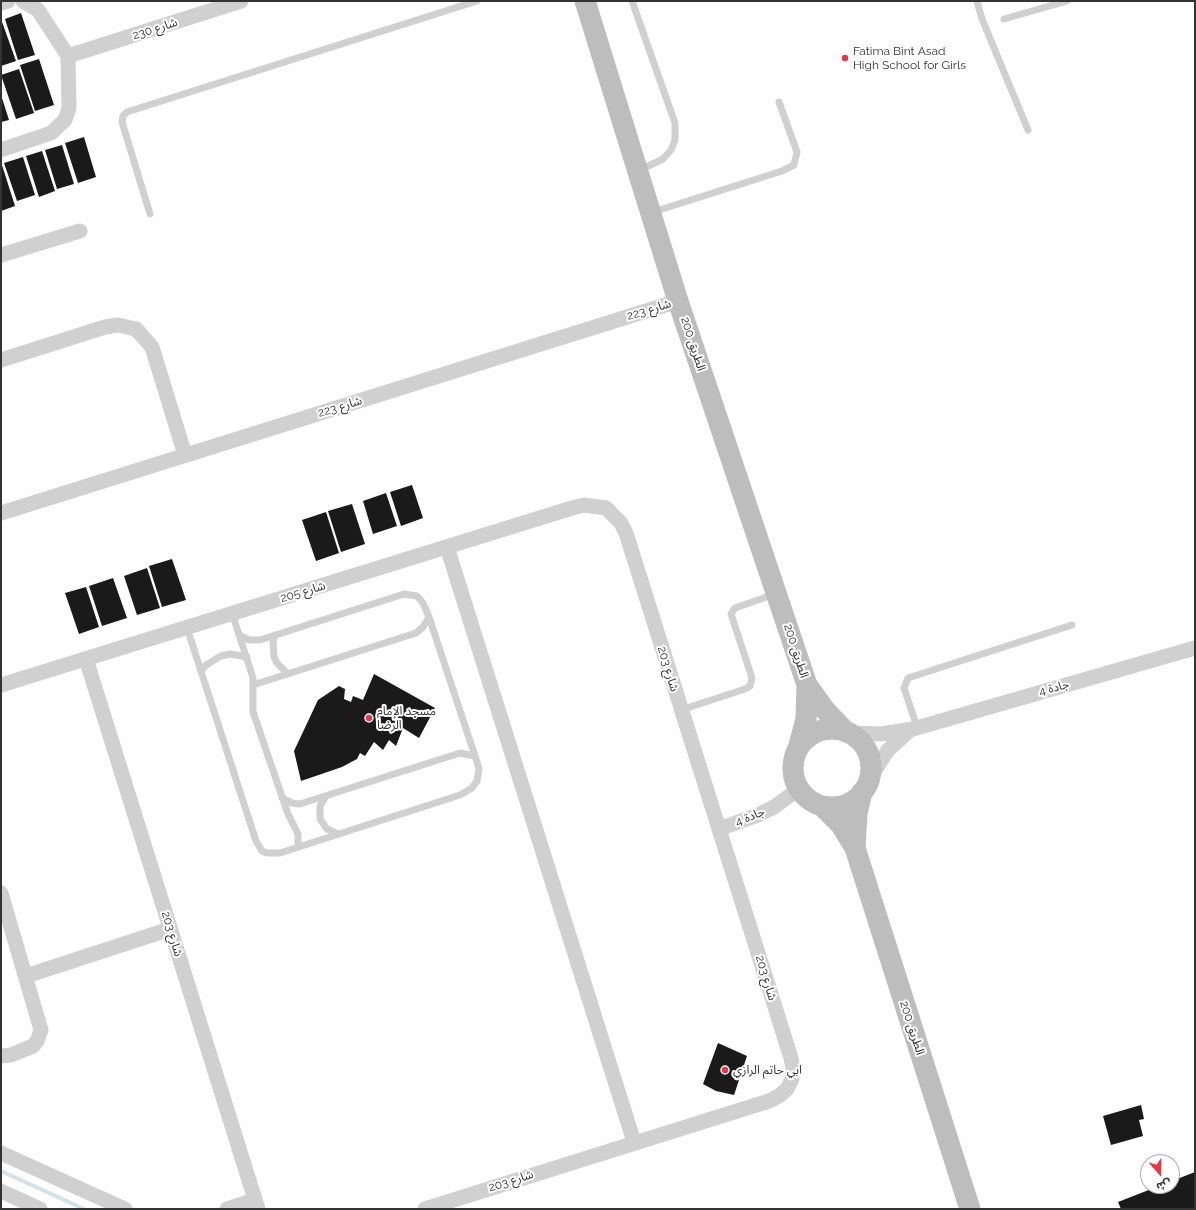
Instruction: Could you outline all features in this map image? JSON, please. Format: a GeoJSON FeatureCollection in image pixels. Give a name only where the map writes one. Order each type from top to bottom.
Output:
{"type":"FeatureCollection","features":[{"type":"Feature","properties":{"kind":"main road","name":"الطريق 200"},"geometry":{"type":"LineString","coordinates":[[585,1],[678,301],[807,685],[825,710],[848,733]]}},
{"type":"Feature","properties":{"kind":"main road","name":"الطريق 200"},"geometry":{"type":"LineString","coordinates":[[797,752],[806,719],[807,685]]}},
{"type":"Feature","properties":{"kind":"main road"},"geometry":{"type":"LineString","coordinates":[[831,730],[848,733],[860,741],[868,752],[870,760],[866,785],[852,801],[840,806],[822,806],[809,800],[799,789],[793,771],[797,752],[803,743],[811,736],[820,732],[831,730]]}},
{"type":"Feature","properties":{"kind":"main road","name":"الطريق 200"},"geometry":{"type":"LineString","coordinates":[[855,848],[857,814],[866,785]]}},
{"type":"Feature","properties":{"kind":"main road","name":"الطريق 200"},"geometry":{"type":"LineString","coordinates":[[822,806],[841,824],[855,848],[970,1209]]}},
{"type":"Feature","properties":{"kind":"street"},"geometry":{"type":"LineString","coordinates":[[1,3],[8,1]]}},
{"type":"Feature","properties":{"kind":"street"},"geometry":{"type":"LineString","coordinates":[[1,150],[51,133],[64,120],[69,108],[68,56],[38,10],[23,1]]}},
{"type":"Feature","properties":{"kind":"street","name":"شارع 230"},"geometry":{"type":"LineString","coordinates":[[68,56],[242,1]]}},
{"type":"Feature","properties":{"kind":"street"},"geometry":{"type":"LineString","coordinates":[[1,255],[80,231]]}},
{"type":"Feature","properties":{"kind":"street","name":"شارع 223"},"geometry":{"type":"LineString","coordinates":[[1,512],[678,301]]}},
{"type":"Feature","properties":{"kind":"street"},"geometry":{"type":"LineString","coordinates":[[1,360],[105,327],[118,325],[136,329],[152,347],[185,455]]}},
{"type":"Feature","properties":{"kind":"street","name":"شارع 205"},"geometry":{"type":"LineString","coordinates":[[1,685],[572,508],[584,505],[606,508]]}},
{"type":"Feature","properties":{"kind":"street","name":"شارع 203"},"geometry":{"type":"LineString","coordinates":[[424,1209],[634,1142],[769,1101],[779,1096],[787,1089],[792,1079],[793,1069],[791,1058],[626,532],[621,523],[606,508]]}},
{"type":"Feature","properties":{"kind":"street"},"geometry":{"type":"LineString","coordinates":[[447,547],[634,1142]]}},
{"type":"Feature","properties":{"kind":"street","name":"جادة 4"},"geometry":{"type":"LineString","coordinates":[[848,733],[881,734],[915,728],[1195,648]]}},
{"type":"Feature","properties":{"kind":"street","name":"شارع 203"},"geometry":{"type":"LineString","coordinates":[[86,659],[257,1204]]}},
{"type":"Feature","properties":{"kind":"street","name":"جادة 4"},"geometry":{"type":"LineString","coordinates":[[866,785],[888,750],[915,728]]}},
{"type":"Feature","properties":{"kind":"street","name":"جادة 4"},"geometry":{"type":"LineString","coordinates":[[719,829],[758,815],[774,807],[799,789]]}},
{"type":"Feature","properties":{"kind":"street"},"geometry":{"type":"LineString","coordinates":[[1,893],[41,1025],[40,1035],[37,1041],[28,1049],[11,1055],[1,1056]]}},
{"type":"Feature","properties":{"kind":"street"},"geometry":{"type":"LineString","coordinates":[[26,976],[170,929]]}},
{"type":"Feature","properties":{"kind":"street"},"geometry":{"type":"LineString","coordinates":[[1,1153],[125,1209]]}},
{"type":"Feature","properties":{"kind":"street"},"geometry":{"type":"LineString","coordinates":[[1,1191],[40,1209]]}},
{"type":"Feature","properties":{"kind":"street"},"geometry":{"type":"LineString","coordinates":[[227,1209],[257,1204]]}},
{"type":"Feature","properties":{"kind":"lane"},"geometry":{"type":"LineString","coordinates":[[150,214],[122,122],[123,116],[127,112],[477,1]]}},
{"type":"Feature","properties":{"kind":"lane"},"geometry":{"type":"LineString","coordinates":[[632,1],[675,123],[675,140],[671,150],[663,159],[638,170]]}},
{"type":"Feature","properties":{"kind":"lane"},"geometry":{"type":"LineString","coordinates":[[977,1],[982,19],[1028,130]]}},
{"type":"Feature","properties":{"kind":"lane"},"geometry":{"type":"LineString","coordinates":[[1004,20],[1067,1]]}},
{"type":"Feature","properties":{"kind":"lane"},"geometry":{"type":"LineString","coordinates":[[651,212],[790,167],[796,161],[796,152],[779,102]]}},
{"type":"Feature","properties":{"kind":"lane"},"geometry":{"type":"LineString","coordinates":[[187,628],[256,841],[262,851],[273,854],[338,834],[466,792],[477,781],[479,768],[429,617],[420,599],[412,594],[404,594],[254,641],[240,635]]}},
{"type":"Feature","properties":{"kind":"lane"},"geometry":{"type":"LineString","coordinates":[[681,710],[750,686],[752,678],[731,614],[735,608],[776,594]]}},
{"type":"Feature","properties":{"kind":"lane"},"geometry":{"type":"LineString","coordinates":[[232,613],[247,657],[253,685],[253,712],[282,798],[298,834],[298,847]]}},
{"type":"Feature","properties":{"kind":"lane"},"geometry":{"type":"LineString","coordinates":[[253,685],[416,633],[423,628],[429,617]]}},
{"type":"Feature","properties":{"kind":"lane"},"geometry":{"type":"LineString","coordinates":[[915,728],[904,688],[908,678],[1072,625]]}},
{"type":"Feature","properties":{"kind":"lane"},"geometry":{"type":"LineString","coordinates":[[275,635],[273,642],[274,657],[277,663],[288,674]]}},
{"type":"Feature","properties":{"kind":"lane"},"geometry":{"type":"LineString","coordinates":[[201,672],[206,665],[221,656],[230,654],[247,657]]}},
{"type":"Feature","properties":{"kind":"lane"},"geometry":{"type":"LineString","coordinates":[[282,798],[292,803],[300,804],[460,753],[475,756]]}},
{"type":"Feature","properties":{"kind":"lane"},"geometry":{"type":"LineString","coordinates":[[326,796],[320,806],[320,819],[327,829],[338,834]]}},
{"type":"Feature","properties":{"kind":"building"},"geometry":{"type":"Polygon","coordinates":[[[21,13],[35,55],[18,60],[5,19],[21,13]]]}},
{"type":"Feature","properties":{"kind":"building"},"geometry":{"type":"Polygon","coordinates":[[[1,19],[16,61],[1,66],[1,19]]]}},
{"type":"Feature","properties":{"kind":"building"},"geometry":{"type":"Polygon","coordinates":[[[39,59],[54,105],[35,111],[20,65],[39,59]]]}},
{"type":"Feature","properties":{"kind":"building"},"geometry":{"type":"Polygon","coordinates":[[[19,69],[34,113],[16,119],[1,75],[19,69]]]}},
{"type":"Feature","properties":{"kind":"building"},"geometry":{"type":"Polygon","coordinates":[[[1,95],[9,120],[1,122],[1,95]]]}},
{"type":"Feature","properties":{"kind":"building"},"geometry":{"type":"Polygon","coordinates":[[[84,137],[96,177],[78,183],[65,143],[84,137]]]}},
{"type":"Feature","properties":{"kind":"building"},"geometry":{"type":"Polygon","coordinates":[[[62,145],[74,184],[57,189],[45,150],[62,145]]]}},
{"type":"Feature","properties":{"kind":"building"},"geometry":{"type":"Polygon","coordinates":[[[42,151],[55,191],[39,197],[26,156],[42,151]]]}},
{"type":"Feature","properties":{"kind":"building"},"geometry":{"type":"Polygon","coordinates":[[[23,157],[35,195],[17,201],[4,163],[23,157]]]}},
{"type":"Feature","properties":{"kind":"building"},"geometry":{"type":"Polygon","coordinates":[[[1,162],[15,206],[1,211],[1,162]]]}},
{"type":"Feature","properties":{"kind":"building"},"geometry":{"type":"Polygon","coordinates":[[[412,485],[423,518],[401,526],[390,492],[412,485]]]}},
{"type":"Feature","properties":{"kind":"building"},"geometry":{"type":"Polygon","coordinates":[[[386,493],[397,526],[373,534],[363,501],[386,493]]]}},
{"type":"Feature","properties":{"kind":"building"},"geometry":{"type":"Polygon","coordinates":[[[352,504],[365,544],[341,552],[328,511],[352,504]]]}},
{"type":"Feature","properties":{"kind":"building"},"geometry":{"type":"Polygon","coordinates":[[[326,512],[339,553],[316,561],[302,520],[326,512]]]}},
{"type":"Feature","properties":{"kind":"building"},"geometry":{"type":"Polygon","coordinates":[[[172,559],[186,600],[162,607],[149,566],[172,559]]]}},
{"type":"Feature","properties":{"kind":"building"},"geometry":{"type":"Polygon","coordinates":[[[147,568],[160,608],[137,615],[124,576],[147,568]]]}},
{"type":"Feature","properties":{"kind":"building"},"geometry":{"type":"Polygon","coordinates":[[[113,578],[127,618],[102,626],[89,586],[113,578]]]}},
{"type":"Feature","properties":{"kind":"building"},"geometry":{"type":"Polygon","coordinates":[[[86,587],[99,627],[79,634],[65,593],[86,587]]]}},
{"type":"Feature","properties":{"kind":"building","name":"مسجد الإمام الرضا"},"geometry":{"type":"Polygon","coordinates":[[[374,674],[435,708],[419,738],[403,728],[396,746],[389,740],[383,750],[374,742],[365,756],[360,753],[357,759],[342,767],[301,781],[294,751],[318,700],[339,686],[345,689],[344,699],[351,702],[353,696],[363,700],[374,674]]]}},
{"type":"Feature","properties":{"kind":"building","name":"ابي حاتم الرازي"},"geometry":{"type":"Polygon","coordinates":[[[718,1043],[747,1056],[734,1095],[716,1091],[703,1084],[718,1043]]]}},
{"type":"Feature","properties":{"kind":"building"},"geometry":{"type":"Polygon","coordinates":[[[1141,1105],[1144,1119],[1139,1120],[1143,1136],[1111,1145],[1103,1116],[1141,1105]]]}},
{"type":"Feature","properties":{"kind":"building"},"geometry":{"type":"Polygon","coordinates":[[[1195,1172],[1195,1209],[1121,1209],[1118,1202],[1140,1193],[1180,1194],[1180,1178],[1195,1172]]]}},
{"type":"Feature","properties":{"kind":"waterway"},"geometry":{"type":"LineString","coordinates":[[1,1171],[84,1209]]}},
{"type":"Feature","properties":{"kind":"place","name":"Fatima Bint Asad High School for Girls"},"geometry":{"type":"Point","coordinates":[845,58]}},
{"type":"Feature","properties":{"kind":"place","name":"مسجد الإمام الرضا"},"geometry":{"type":"Point","coordinates":[369,718]}},
{"type":"Feature","properties":{"kind":"place","name":"ابي حاتم الرازي"},"geometry":{"type":"Point","coordinates":[725,1070]}}]}
